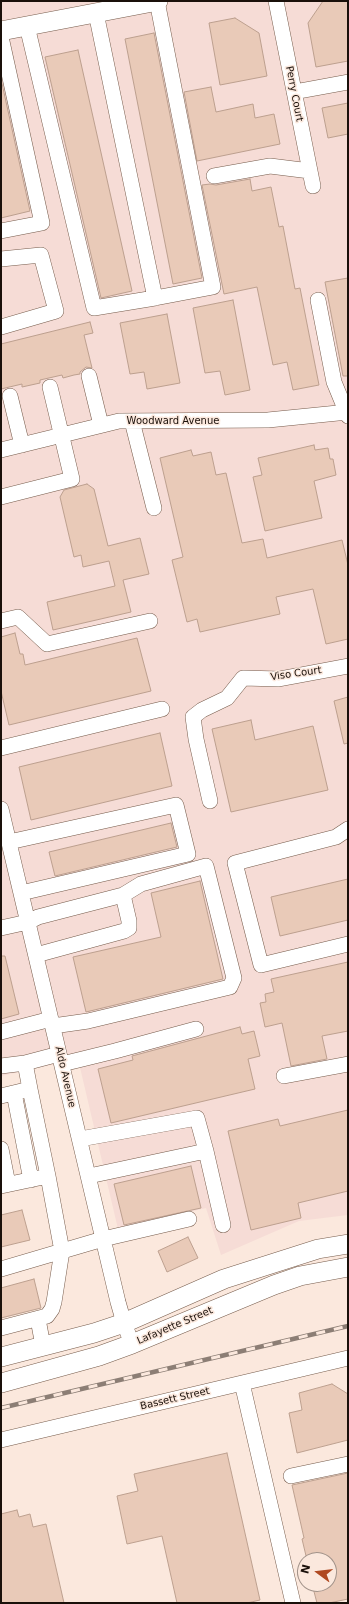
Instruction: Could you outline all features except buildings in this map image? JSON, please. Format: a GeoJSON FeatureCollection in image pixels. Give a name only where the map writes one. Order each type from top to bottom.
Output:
{"type":"FeatureCollection","features":[{"type":"Feature","properties":{"kind":"main road"},"geometry":{"type":"LineString","coordinates":[[1,31],[93,9],[157,1]]}},
{"type":"Feature","properties":{"kind":"main road"},"geometry":{"type":"LineString","coordinates":[[1,1357],[94,1333],[124,1323],[224,1279],[318,1248],[348,1244]]}},
{"type":"Feature","properties":{"kind":"main road","name":"Lafayette Street"},"geometry":{"type":"LineString","coordinates":[[1,1383],[99,1356],[132,1344],[274,1285],[300,1276],[348,1268]]}},
{"type":"Feature","properties":{"kind":"street"},"geometry":{"type":"LineString","coordinates":[[27,26],[94,308],[213,287],[157,1]]}},
{"type":"Feature","properties":{"kind":"street","name":"Perry Court"},"geometry":{"type":"LineString","coordinates":[[276,1],[313,186]]}},
{"type":"Feature","properties":{"kind":"street"},"geometry":{"type":"LineString","coordinates":[[93,9],[155,298]]}},
{"type":"Feature","properties":{"kind":"street"},"geometry":{"type":"LineString","coordinates":[[1,37],[42,223],[1,231]]}},
{"type":"Feature","properties":{"kind":"street"},"geometry":{"type":"LineString","coordinates":[[294,92],[348,82]]}},
{"type":"Feature","properties":{"kind":"street"},"geometry":{"type":"LineString","coordinates":[[214,176],[270,166],[310,171]]}},
{"type":"Feature","properties":{"kind":"street"},"geometry":{"type":"LineString","coordinates":[[1,259],[41,255],[56,311],[1,327]]}},
{"type":"Feature","properties":{"kind":"street"},"geometry":{"type":"LineString","coordinates":[[318,300],[334,382],[348,414]]}},
{"type":"Feature","properties":{"kind":"street"},"geometry":{"type":"LineString","coordinates":[[89,376],[101,425]]}},
{"type":"Feature","properties":{"kind":"street"},"geometry":{"type":"LineString","coordinates":[[1,497],[72,479],[50,387]]}},
{"type":"Feature","properties":{"kind":"street"},"geometry":{"type":"LineString","coordinates":[[10,396],[22,445]]}},
{"type":"Feature","properties":{"kind":"street","name":"Woodward Avenue"},"geometry":{"type":"LineString","coordinates":[[1,450],[119,421],[268,420],[348,414]]}},
{"type":"Feature","properties":{"kind":"street"},"geometry":{"type":"LineString","coordinates":[[132,421],[154,508]]}},
{"type":"Feature","properties":{"kind":"street"},"geometry":{"type":"LineString","coordinates":[[1,621],[18,617],[47,644],[150,621]]}},
{"type":"Feature","properties":{"kind":"street","name":"Viso Court"},"geometry":{"type":"LineString","coordinates":[[210,801],[196,739],[193,717],[202,710],[227,698],[243,678],[279,679],[348,666]]}},
{"type":"Feature","properties":{"kind":"street"},"geometry":{"type":"LineString","coordinates":[[1,748],[162,709]]}},
{"type":"Feature","properties":{"kind":"street"},"geometry":{"type":"LineString","coordinates":[[9,842],[176,805],[188,854],[21,893]]}},
{"type":"Feature","properties":{"kind":"street","name":"Aldo Avenue"},"geometry":{"type":"LineString","coordinates":[[2,818],[124,1323],[132,1344]]}},
{"type":"Feature","properties":{"kind":"street"},"geometry":{"type":"LineString","coordinates":[[348,829],[336,837],[235,863],[260,965],[348,944]]}},
{"type":"Feature","properties":{"kind":"street"},"geometry":{"type":"LineString","coordinates":[[1,928],[28,922],[38,917],[123,895],[141,884],[206,866],[234,978],[230,987],[88,1021],[52,1022],[1,1032]]}},
{"type":"Feature","properties":{"kind":"street"},"geometry":{"type":"LineString","coordinates":[[36,955],[124,931],[129,928],[129,921],[123,895]]}},
{"type":"Feature","properties":{"kind":"street"},"geometry":{"type":"LineString","coordinates":[[1,1066],[115,1051],[196,1029]]}},
{"type":"Feature","properties":{"kind":"street"},"geometry":{"type":"LineString","coordinates":[[1,1328],[47,1316],[52,1309],[62,1251],[25,1063]]}},
{"type":"Feature","properties":{"kind":"street"},"geometry":{"type":"LineString","coordinates":[[284,1076],[348,1064]]}},
{"type":"Feature","properties":{"kind":"street"},"geometry":{"type":"LineString","coordinates":[[30,1089],[8,1095],[31,1180]]}},
{"type":"Feature","properties":{"kind":"street"},"geometry":{"type":"LineString","coordinates":[[80,1139],[197,1118],[223,1225]]}},
{"type":"Feature","properties":{"kind":"street"},"geometry":{"type":"LineString","coordinates":[[1,1149],[4,1185],[48,1176]]}},
{"type":"Feature","properties":{"kind":"street"},"geometry":{"type":"LineString","coordinates":[[89,1176],[206,1151]]}},
{"type":"Feature","properties":{"kind":"street"},"geometry":{"type":"LineString","coordinates":[[1,1269],[104,1239],[189,1219]]}},
{"type":"Feature","properties":{"kind":"street"},"geometry":{"type":"LineString","coordinates":[[38,1319],[43,1346]]}},
{"type":"Feature","properties":{"kind":"street","name":"Bassett Street"},"geometry":{"type":"LineString","coordinates":[[1,1440],[348,1358]]}},
{"type":"Feature","properties":{"kind":"street"},"geometry":{"type":"LineString","coordinates":[[242,1383],[293,1603]]}},
{"type":"Feature","properties":{"kind":"street"},"geometry":{"type":"LineString","coordinates":[[291,1476],[348,1464]]}},
{"type":"Feature","properties":{"kind":"shaded area"},"geometry":{"type":"Polygon","coordinates":[[[1,1],[348,1],[348,1215],[299,1221],[221,1255],[206,1208],[118,1229],[78,1059],[1,1076],[1,1]]]}},
{"type":"Feature","properties":{"kind":"railway"},"geometry":{"type":"LineString","coordinates":[[1,1408],[348,1326]]}}]}
